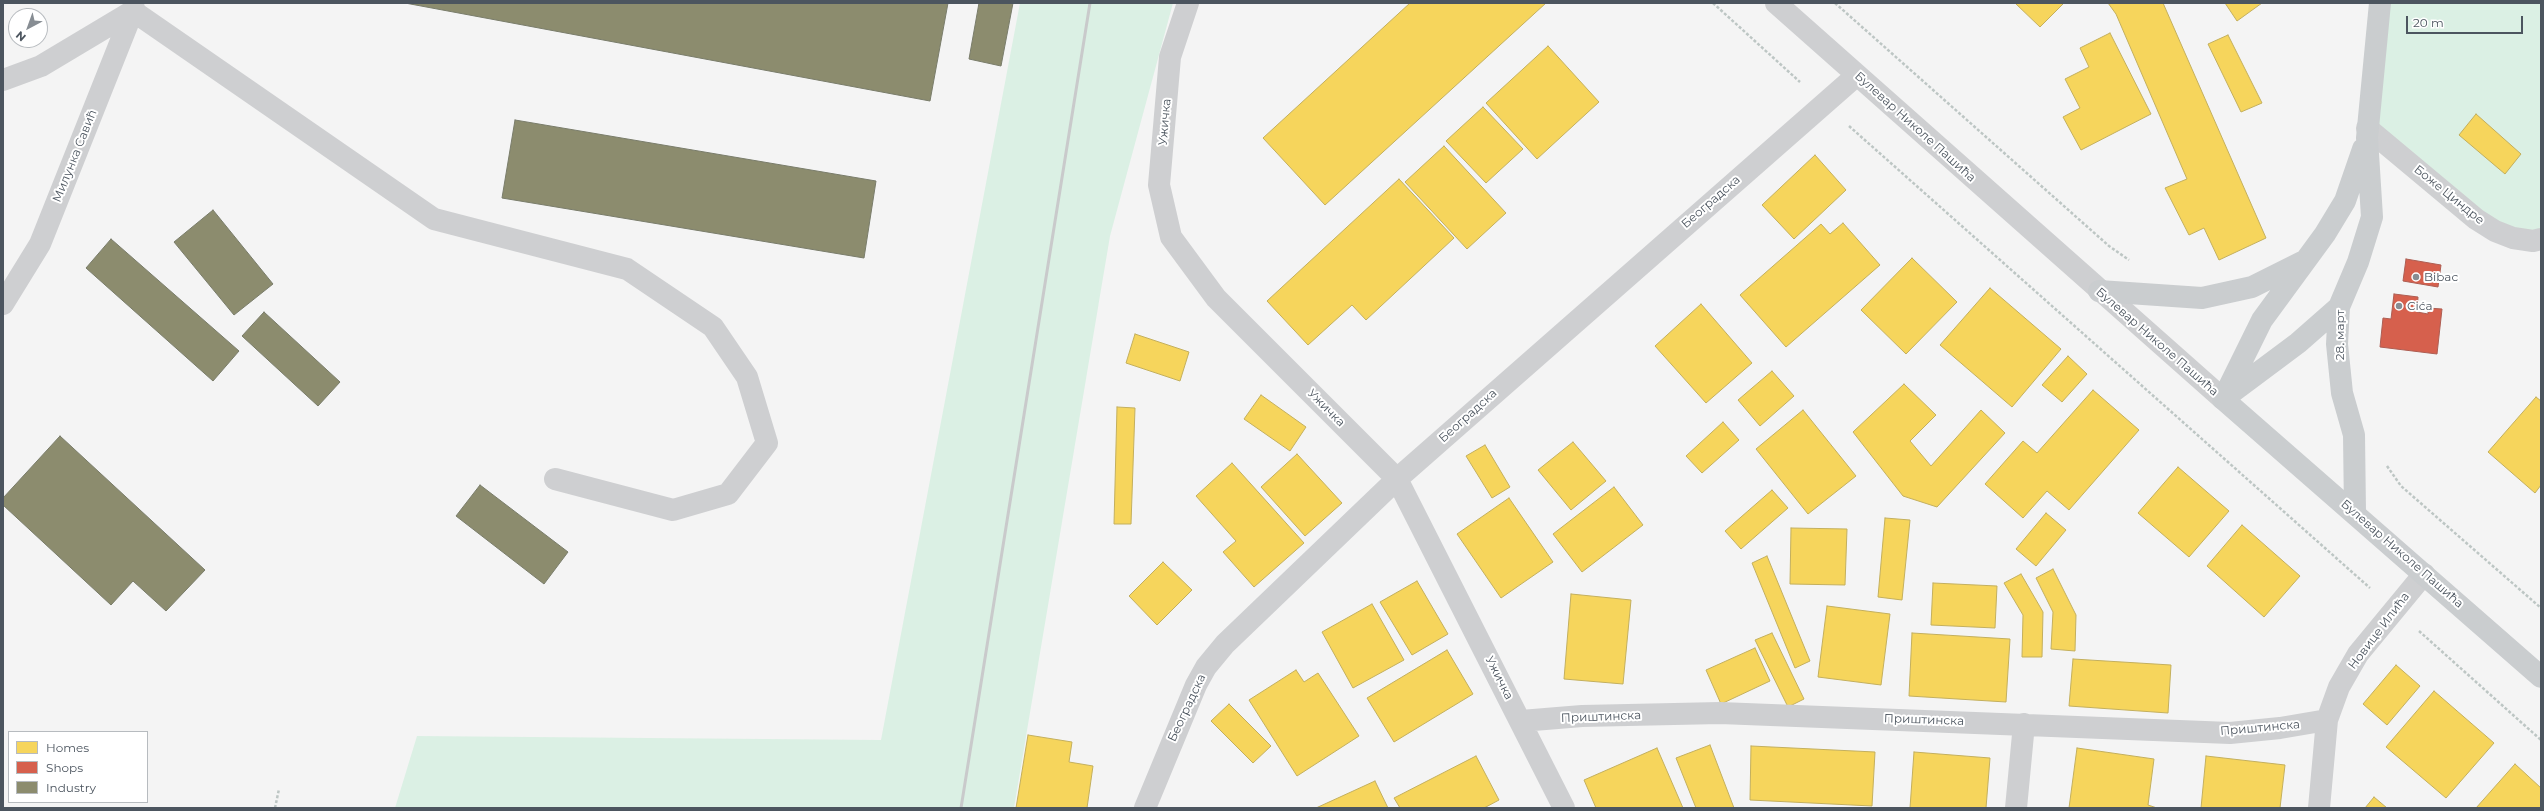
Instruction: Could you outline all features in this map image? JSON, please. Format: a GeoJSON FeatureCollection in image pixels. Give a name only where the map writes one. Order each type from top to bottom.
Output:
{"type":"FeatureCollection","features":[{"type":"Feature","properties":{"kind":"main road","name":"28. март"},"geometry":{"type":"LineString","coordinates":[[2355,512],[2354,436],[2342,393],[2337,344],[2339,307],[2358,262],[2372,217],[2367,133],[2380,3]]}},
{"type":"Feature","properties":{"kind":"main road","name":"28. март"},"geometry":{"type":"LineString","coordinates":[[2223,399],[2262,320],[2325,234],[2345,201],[2367,133]]}},
{"type":"Feature","properties":{"kind":"main road"},"geometry":{"type":"LineString","coordinates":[[2099,291],[2202,298],[2252,287],[2305,260]]}},
{"type":"Feature","properties":{"kind":"main road"},"geometry":{"type":"LineString","coordinates":[[2223,399],[2298,343],[2339,307]]}},
{"type":"Feature","properties":{"kind":"main road","name":"Булевар Николе Пашића"},"geometry":{"type":"LineString","coordinates":[[2223,399],[2355,512],[2541,677]]}},
{"type":"Feature","properties":{"kind":"street","name":"Ужичка"},"geometry":{"type":"LineString","coordinates":[[1188,3],[1170,57],[1159,185],[1171,237],[1216,298],[1397,479],[1564,808]]}},
{"type":"Feature","properties":{"kind":"street","name":"Булевар Николе Пашића"},"geometry":{"type":"LineString","coordinates":[[1776,3],[2099,291],[2223,399]]}},
{"type":"Feature","properties":{"kind":"street"},"geometry":{"type":"LineString","coordinates":[[3,80],[41,66],[134,7],[434,219],[627,269],[713,327],[747,377],[767,443],[728,494],[673,510],[555,479]]}},
{"type":"Feature","properties":{"kind":"street","name":"Милунка Савић"},"geometry":{"type":"LineString","coordinates":[[3,304],[40,244],[134,7]]}},
{"type":"Feature","properties":{"kind":"street","name":"Београдска"},"geometry":{"type":"LineString","coordinates":[[1145,808],[1196,686],[1206,667],[1224,644],[1397,479],[1857,76]]}},
{"type":"Feature","properties":{"kind":"street","name":"Боже Циндре"},"geometry":{"type":"LineString","coordinates":[[2367,133],[2476,218],[2495,231],[2513,238],[2533,241],[2541,239]]}},
{"type":"Feature","properties":{"kind":"street","name":"Новице Илића"},"geometry":{"type":"LineString","coordinates":[[2318,808],[2327,720],[2339,687],[2358,654],[2424,574]]}},
{"type":"Feature","properties":{"kind":"street","name":"Приштинска"},"geometry":{"type":"LineString","coordinates":[[1521,722],[1582,716],[1720,714],[2024,724],[2230,733],[2280,728],[2327,720]]}},
{"type":"Feature","properties":{"kind":"street"},"geometry":{"type":"LineString","coordinates":[[2016,808],[2024,724]]}},
{"type":"Feature","properties":{"kind":"path"},"geometry":{"type":"LineString","coordinates":[[1713,3],[1824,104],[2541,740]]}},
{"type":"Feature","properties":{"kind":"path"},"geometry":{"type":"LineString","coordinates":[[1835,3],[2109,246]]}},
{"type":"Feature","properties":{"kind":"path"},"geometry":{"type":"LineString","coordinates":[[2400,486],[2541,608]]}},
{"type":"Feature","properties":{"kind":"path"},"geometry":{"type":"LineString","coordinates":[[275,808],[279,789]]}},
{"type":"Feature","properties":{"kind":"green space"},"geometry":{"type":"Polygon","coordinates":[[[1020,3],[1173,3],[1110,236],[1014,808],[395,808],[417,736],[881,740],[1020,3]]]}},
{"type":"Feature","properties":{"kind":"green space"},"geometry":{"type":"Polygon","coordinates":[[[2380,3],[2541,3],[2541,239],[2513,238],[2367,128],[2380,3]]]}},
{"type":"Feature","properties":{"kind":"building: Homes"},"geometry":{"type":"Polygon","coordinates":[[[1410,3],[1546,3],[1325,205],[1263,138],[1410,3]]]}},
{"type":"Feature","properties":{"kind":"building: Homes"},"geometry":{"type":"Polygon","coordinates":[[[2015,3],[2064,3],[2040,27],[2015,3]]]}},
{"type":"Feature","properties":{"kind":"building: Homes"},"geometry":{"type":"Polygon","coordinates":[[[2108,3],[2163,3],[2266,238],[2219,260],[2204,228],[2189,235],[2165,188],[2187,179],[2116,14],[2108,3]]]}},
{"type":"Feature","properties":{"kind":"building: Homes"},"geometry":{"type":"Polygon","coordinates":[[[2225,3],[2262,3],[2237,21],[2225,3]]]}},
{"type":"Feature","properties":{"kind":"building: Homes"},"geometry":{"type":"Polygon","coordinates":[[[2110,33],[2151,114],[2081,150],[2063,117],[2080,108],[2065,79],[2089,67],[2080,48],[2110,33]]]}},
{"type":"Feature","properties":{"kind":"building: Homes"},"geometry":{"type":"Polygon","coordinates":[[[2228,35],[2262,103],[2241,112],[2208,44],[2228,35]]]}},
{"type":"Feature","properties":{"kind":"building: Homes"},"geometry":{"type":"Polygon","coordinates":[[[1548,46],[1599,102],[1537,159],[1486,103],[1548,46]]]}},
{"type":"Feature","properties":{"kind":"building: Homes"},"geometry":{"type":"Polygon","coordinates":[[[1483,107],[1523,149],[1486,183],[1446,141],[1483,107]]]}},
{"type":"Feature","properties":{"kind":"building: Homes"},"geometry":{"type":"Polygon","coordinates":[[[2476,114],[2521,154],[2505,174],[2459,135],[2476,114]]]}},
{"type":"Feature","properties":{"kind":"building: Homes"},"geometry":{"type":"Polygon","coordinates":[[[1444,146],[1506,213],[1467,249],[1405,182],[1444,146]]]}},
{"type":"Feature","properties":{"kind":"building: Homes"},"geometry":{"type":"Polygon","coordinates":[[[1815,155],[1846,190],[1794,239],[1762,205],[1815,155]]]}},
{"type":"Feature","properties":{"kind":"building: Homes"},"geometry":{"type":"Polygon","coordinates":[[[1399,179],[1454,238],[1366,320],[1352,305],[1308,345],[1267,301],[1399,179]]]}},
{"type":"Feature","properties":{"kind":"building: Homes"},"geometry":{"type":"Polygon","coordinates":[[[1843,223],[1880,265],[1786,347],[1740,295],[1821,224],[1830,234],[1843,223]]]}},
{"type":"Feature","properties":{"kind":"building: Homes"},"geometry":{"type":"Polygon","coordinates":[[[1912,258],[1957,302],[1906,354],[1861,310],[1912,258]]]}},
{"type":"Feature","properties":{"kind":"building: Homes"},"geometry":{"type":"Polygon","coordinates":[[[1990,288],[2061,349],[2012,407],[1940,345],[1990,288]]]}},
{"type":"Feature","properties":{"kind":"building: Homes"},"geometry":{"type":"Polygon","coordinates":[[[1701,304],[1752,363],[1706,403],[1655,346],[1701,304]]]}},
{"type":"Feature","properties":{"kind":"building: Homes"},"geometry":{"type":"Polygon","coordinates":[[[1135,334],[1189,352],[1180,381],[1126,363],[1135,334]]]}},
{"type":"Feature","properties":{"kind":"building: Homes"},"geometry":{"type":"Polygon","coordinates":[[[2068,356],[2087,374],[2062,402],[2042,385],[2068,356]]]}},
{"type":"Feature","properties":{"kind":"building: Homes"},"geometry":{"type":"Polygon","coordinates":[[[1772,371],[1794,396],[1760,426],[1738,400],[1772,371]]]}},
{"type":"Feature","properties":{"kind":"building: Homes"},"geometry":{"type":"Polygon","coordinates":[[[1904,384],[1936,415],[1910,441],[1931,466],[1981,410],[2005,433],[1937,507],[1903,496],[1853,432],[1904,384]]]}},
{"type":"Feature","properties":{"kind":"building: Homes"},"geometry":{"type":"Polygon","coordinates":[[[2093,390],[2139,430],[2069,510],[2047,491],[2023,518],[1985,484],[2023,441],[2037,453],[2093,390]]]}},
{"type":"Feature","properties":{"kind":"building: Homes"},"geometry":{"type":"Polygon","coordinates":[[[1261,395],[1306,427],[1290,451],[1244,419],[1261,395]]]}},
{"type":"Feature","properties":{"kind":"building: Homes"},"geometry":{"type":"Polygon","coordinates":[[[2536,397],[2541,401],[2541,485],[2535,493],[2488,452],[2536,397]]]}},
{"type":"Feature","properties":{"kind":"building: Homes"},"geometry":{"type":"Polygon","coordinates":[[[1117,407],[1135,408],[1131,524],[1114,524],[1117,407]]]}},
{"type":"Feature","properties":{"kind":"building: Homes"},"geometry":{"type":"Polygon","coordinates":[[[1803,410],[1856,476],[1808,514],[1756,449],[1803,410]]]}},
{"type":"Feature","properties":{"kind":"building: Homes"},"geometry":{"type":"Polygon","coordinates":[[[1723,422],[1739,440],[1702,473],[1686,456],[1723,422]]]}},
{"type":"Feature","properties":{"kind":"building: Homes"},"geometry":{"type":"Polygon","coordinates":[[[1573,442],[1606,481],[1571,510],[1538,470],[1573,442]]]}},
{"type":"Feature","properties":{"kind":"building: Homes"},"geometry":{"type":"Polygon","coordinates":[[[1485,445],[1510,487],[1492,498],[1466,456],[1485,445]]]}},
{"type":"Feature","properties":{"kind":"building: Homes"},"geometry":{"type":"Polygon","coordinates":[[[1297,454],[1342,503],[1305,536],[1261,487],[1297,454]]]}},
{"type":"Feature","properties":{"kind":"building: Homes"},"geometry":{"type":"Polygon","coordinates":[[[1232,463],[1304,543],[1254,587],[1223,552],[1236,541],[1196,496],[1232,463]]]}},
{"type":"Feature","properties":{"kind":"building: Homes"},"geometry":{"type":"Polygon","coordinates":[[[2178,467],[2229,511],[2189,557],[2138,513],[2178,467]]]}},
{"type":"Feature","properties":{"kind":"building: Homes"},"geometry":{"type":"Polygon","coordinates":[[[1614,487],[1643,525],[1582,572],[1553,534],[1614,487]]]}},
{"type":"Feature","properties":{"kind":"building: Homes"},"geometry":{"type":"Polygon","coordinates":[[[1772,490],[1788,508],[1741,549],[1725,531],[1772,490]]]}},
{"type":"Feature","properties":{"kind":"building: Homes"},"geometry":{"type":"Polygon","coordinates":[[[1509,498],[1553,562],[1501,598],[1457,534],[1509,498]]]}},
{"type":"Feature","properties":{"kind":"building: Homes"},"geometry":{"type":"Polygon","coordinates":[[[2046,513],[2066,530],[2036,566],[2016,549],[2046,513]]]}},
{"type":"Feature","properties":{"kind":"building: Homes"},"geometry":{"type":"Polygon","coordinates":[[[1885,518],[1910,520],[1902,600],[1878,597],[1885,518]]]}},
{"type":"Feature","properties":{"kind":"building: Homes"},"geometry":{"type":"Polygon","coordinates":[[[2242,525],[2300,576],[2264,617],[2207,566],[2242,525]]]}},
{"type":"Feature","properties":{"kind":"building: Homes"},"geometry":{"type":"Polygon","coordinates":[[[1791,528],[1847,529],[1845,585],[1790,584],[1791,528]]]}},
{"type":"Feature","properties":{"kind":"building: Homes"},"geometry":{"type":"Polygon","coordinates":[[[1767,556],[1810,661],[1795,668],[1752,563],[1767,556]]]}},
{"type":"Feature","properties":{"kind":"building: Homes"},"geometry":{"type":"Polygon","coordinates":[[[1163,562],[1192,590],[1157,625],[1129,596],[1163,562]]]}},
{"type":"Feature","properties":{"kind":"building: Homes"},"geometry":{"type":"Polygon","coordinates":[[[2053,569],[2076,615],[2075,651],[2051,649],[2053,612],[2036,578],[2053,569]]]}},
{"type":"Feature","properties":{"kind":"building: Homes"},"geometry":{"type":"Polygon","coordinates":[[[2021,574],[2043,612],[2042,657],[2022,657],[2023,615],[2004,583],[2021,574]]]}},
{"type":"Feature","properties":{"kind":"building: Homes"},"geometry":{"type":"Polygon","coordinates":[[[1417,581],[1448,634],[1412,655],[1380,602],[1417,581]]]}},
{"type":"Feature","properties":{"kind":"building: Homes"},"geometry":{"type":"Polygon","coordinates":[[[1933,583],[1997,586],[1995,628],[1931,625],[1933,583]]]}},
{"type":"Feature","properties":{"kind":"building: Homes"},"geometry":{"type":"Polygon","coordinates":[[[1571,594],[1631,600],[1623,684],[1564,679],[1571,594]]]}},
{"type":"Feature","properties":{"kind":"building: Homes"},"geometry":{"type":"Polygon","coordinates":[[[1372,604],[1404,660],[1353,688],[1322,632],[1372,604]]]}},
{"type":"Feature","properties":{"kind":"building: Homes"},"geometry":{"type":"Polygon","coordinates":[[[1827,606],[1890,614],[1881,685],[1818,677],[1827,606]]]}},
{"type":"Feature","properties":{"kind":"building: Homes"},"geometry":{"type":"Polygon","coordinates":[[[1772,633],[1804,699],[1788,707],[1755,640],[1772,633]]]}},
{"type":"Feature","properties":{"kind":"building: Homes"},"geometry":{"type":"Polygon","coordinates":[[[1912,633],[2010,639],[2006,702],[1909,696],[1912,633]]]}},
{"type":"Feature","properties":{"kind":"building: Homes"},"geometry":{"type":"Polygon","coordinates":[[[1755,648],[1770,681],[1721,704],[1706,670],[1755,648]]]}},
{"type":"Feature","properties":{"kind":"building: Homes"},"geometry":{"type":"Polygon","coordinates":[[[1447,650],[1473,694],[1394,742],[1367,698],[1447,650]]]}},
{"type":"Feature","properties":{"kind":"building: Homes"},"geometry":{"type":"Polygon","coordinates":[[[2073,659],[2171,665],[2168,713],[2069,706],[2073,659]]]}},
{"type":"Feature","properties":{"kind":"building: Homes"},"geometry":{"type":"Polygon","coordinates":[[[2396,665],[2420,686],[2387,725],[2363,704],[2396,665]]]}},
{"type":"Feature","properties":{"kind":"building: Homes"},"geometry":{"type":"Polygon","coordinates":[[[1296,670],[1304,682],[1318,673],[1359,736],[1297,776],[1249,700],[1296,670]]]}},
{"type":"Feature","properties":{"kind":"building: Homes"},"geometry":{"type":"Polygon","coordinates":[[[2434,691],[2494,743],[2446,798],[2386,747],[2434,691]]]}},
{"type":"Feature","properties":{"kind":"building: Homes"},"geometry":{"type":"Polygon","coordinates":[[[1229,704],[1271,746],[1253,763],[1211,721],[1229,704]]]}},
{"type":"Feature","properties":{"kind":"building: Homes"},"geometry":{"type":"Polygon","coordinates":[[[1028,735],[1072,742],[1069,762],[1093,766],[1087,808],[1016,808],[1028,735]]]}},
{"type":"Feature","properties":{"kind":"building: Homes"},"geometry":{"type":"Polygon","coordinates":[[[1710,745],[1734,808],[1696,808],[1676,758],[1710,745]]]}},
{"type":"Feature","properties":{"kind":"building: Homes"},"geometry":{"type":"Polygon","coordinates":[[[1751,746],[1875,752],[1872,806],[1750,800],[1751,746]]]}},
{"type":"Feature","properties":{"kind":"building: Homes"},"geometry":{"type":"Polygon","coordinates":[[[1657,748],[1683,808],[1596,808],[1584,780],[1657,748]]]}},
{"type":"Feature","properties":{"kind":"building: Homes"},"geometry":{"type":"Polygon","coordinates":[[[2077,748],[2154,759],[2148,805],[2157,808],[2069,808],[2077,748]]]}},
{"type":"Feature","properties":{"kind":"building: Homes"},"geometry":{"type":"Polygon","coordinates":[[[1914,752],[1990,758],[1986,808],[1910,808],[1914,752]]]}},
{"type":"Feature","properties":{"kind":"building: Homes"},"geometry":{"type":"Polygon","coordinates":[[[1476,756],[1499,800],[1484,808],[1400,808],[1394,798],[1476,756]]]}},
{"type":"Feature","properties":{"kind":"building: Homes"},"geometry":{"type":"Polygon","coordinates":[[[2206,756],[2285,765],[2280,808],[2201,808],[2206,756]]]}},
{"type":"Feature","properties":{"kind":"building: Homes"},"geometry":{"type":"Polygon","coordinates":[[[2515,764],[2541,788],[2541,808],[2476,808],[2515,764]]]}},
{"type":"Feature","properties":{"kind":"building: Homes"},"geometry":{"type":"Polygon","coordinates":[[[1375,781],[1388,808],[1316,808],[1375,781]]]}},
{"type":"Feature","properties":{"kind":"building: Homes"},"geometry":{"type":"Polygon","coordinates":[[[2374,797],[2387,808],[2365,808],[2374,797]]]}},
{"type":"Feature","properties":{"kind":"building: Shops"},"geometry":{"type":"Polygon","coordinates":[[[2406,259],[2441,265],[2438,287],[2403,281],[2406,259]]]}},
{"type":"Feature","properties":{"kind":"building: Shops"},"geometry":{"type":"Polygon","coordinates":[[[2394,294],[2418,297],[2417,312],[2428,314],[2428,308],[2442,309],[2437,354],[2380,347],[2383,318],[2391,319],[2394,294]]]}},
{"type":"Feature","properties":{"kind":"building: Industry"},"geometry":{"type":"Polygon","coordinates":[[[405,3],[948,3],[930,101],[405,3]]]}},
{"type":"Feature","properties":{"kind":"building: Industry"},"geometry":{"type":"Polygon","coordinates":[[[979,3],[1013,3],[1001,66],[969,59],[979,3]]]}},
{"type":"Feature","properties":{"kind":"building: Industry"},"geometry":{"type":"Polygon","coordinates":[[[515,120],[876,181],[864,258],[502,198],[515,120]]]}},
{"type":"Feature","properties":{"kind":"building: Industry"},"geometry":{"type":"Polygon","coordinates":[[[213,210],[273,284],[234,315],[174,242],[213,210]]]}},
{"type":"Feature","properties":{"kind":"building: Industry"},"geometry":{"type":"Polygon","coordinates":[[[111,239],[239,351],[213,381],[86,268],[111,239]]]}},
{"type":"Feature","properties":{"kind":"building: Industry"},"geometry":{"type":"Polygon","coordinates":[[[264,312],[340,382],[318,406],[242,336],[264,312]]]}},
{"type":"Feature","properties":{"kind":"building: Industry"},"geometry":{"type":"Polygon","coordinates":[[[60,436],[205,570],[166,611],[133,581],[111,605],[3,505],[3,498],[60,436]]]}},
{"type":"Feature","properties":{"kind":"building: Industry"},"geometry":{"type":"Polygon","coordinates":[[[480,485],[568,552],[544,584],[456,516],[480,485]]]}},
{"type":"Feature","properties":{"kind":"railway"},"geometry":{"type":"LineString","coordinates":[[961,808],[1090,3]]}},
{"type":"Feature","properties":{"kind":"place","name":"Bibac"},"geometry":{"type":"Point","coordinates":[2416,277]}},
{"type":"Feature","properties":{"kind":"place","name":"Cića"},"geometry":{"type":"Point","coordinates":[2399,306]}}]}
